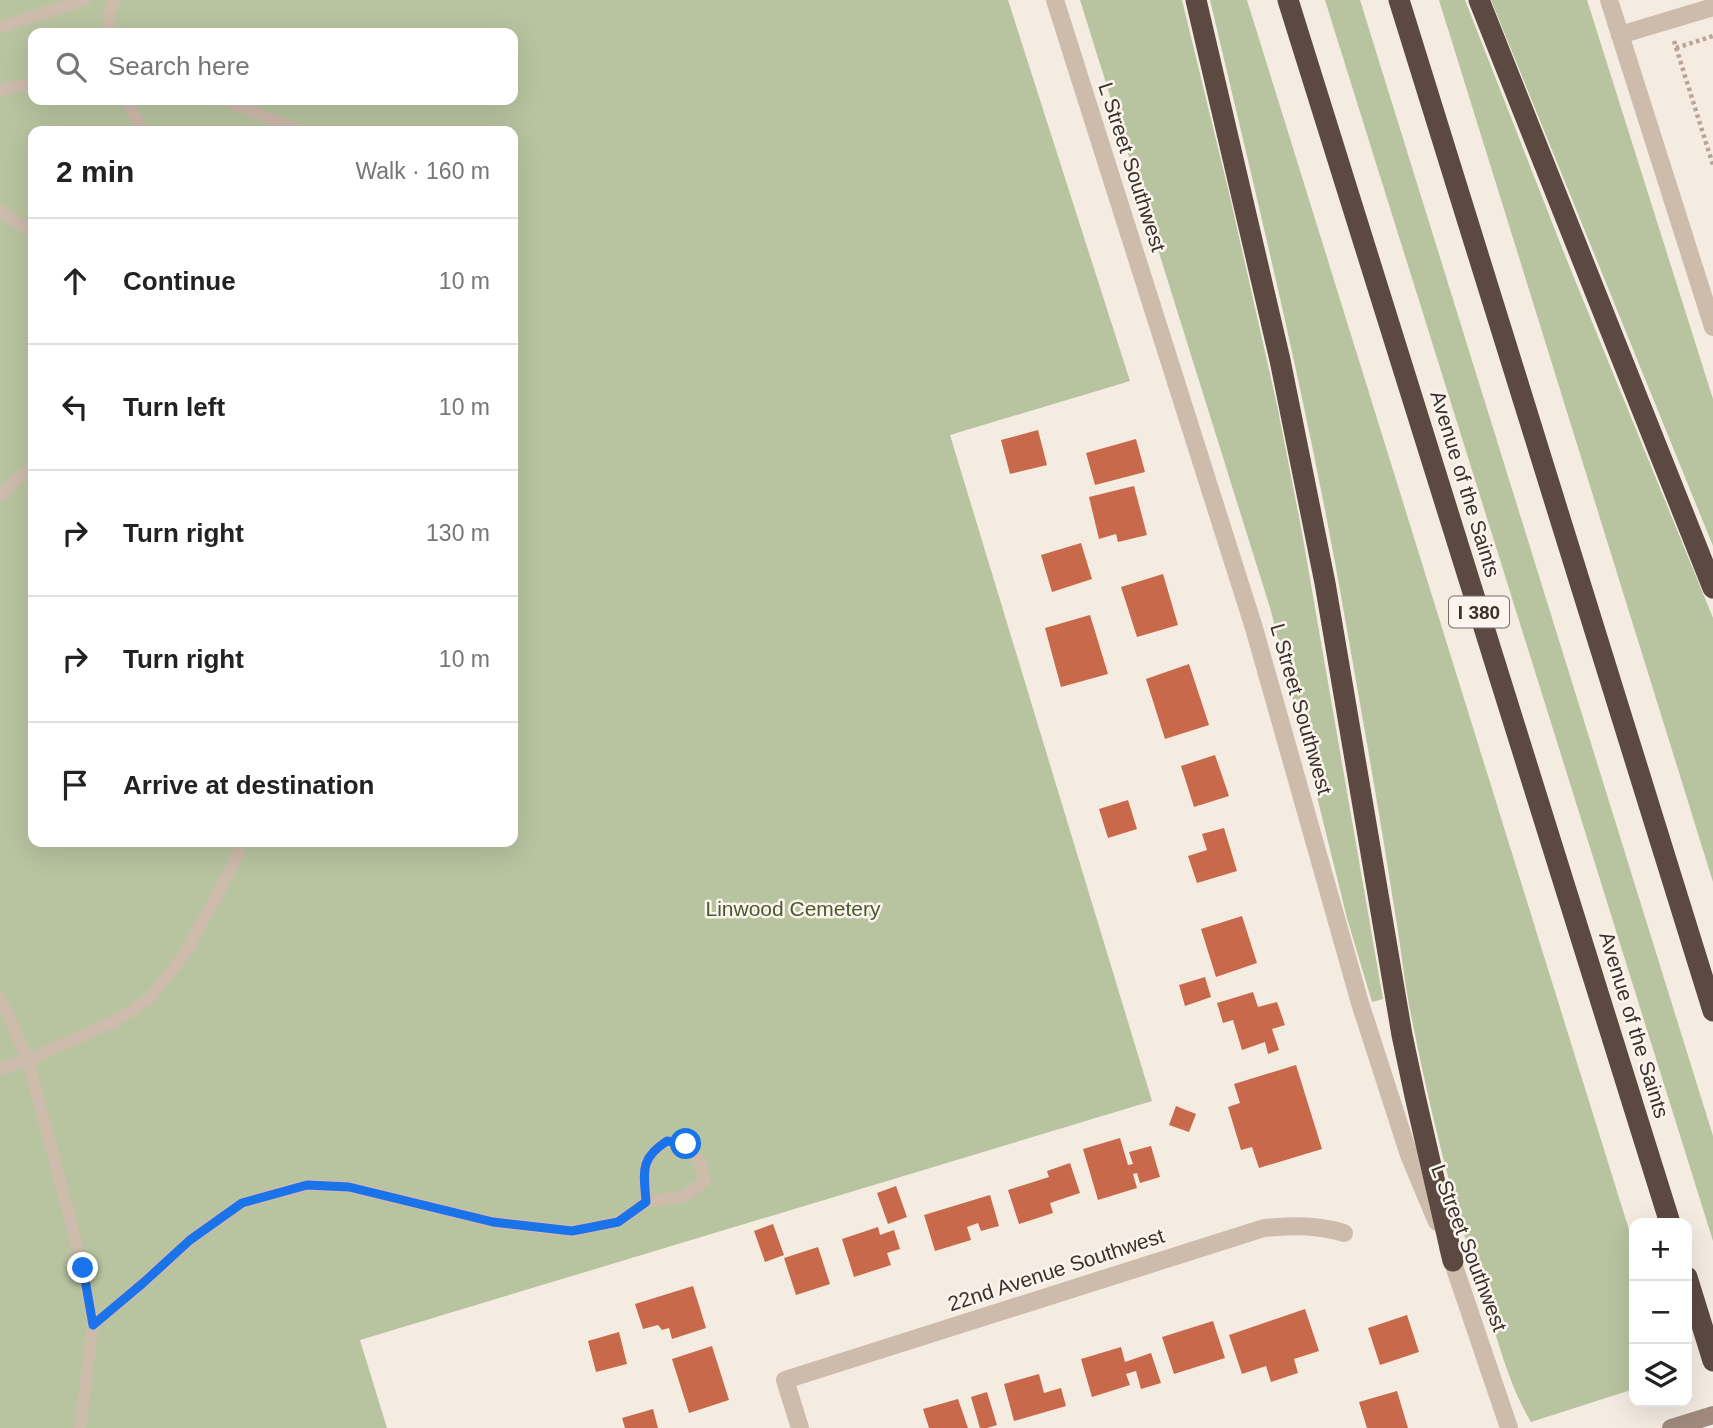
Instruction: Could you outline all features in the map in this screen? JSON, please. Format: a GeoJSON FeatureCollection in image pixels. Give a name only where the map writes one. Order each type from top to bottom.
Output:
{"type":"FeatureCollection","features":[{"type":"Feature","properties":{"kind":"highway"},"geometry":{"type":"LineString","coordinates":[[1196,0],[1280,360],[1325,583],[1402,1035],[1453,1261]]}},
{"type":"Feature","properties":{"kind":"highway","name":"Avenue of the Saints"},"geometry":{"type":"LineString","coordinates":[[1288,0],[1668,1218]]}},
{"type":"Feature","properties":{"kind":"highway"},"geometry":{"type":"LineString","coordinates":[[1399,0],[1713,1011]]}},
{"type":"Feature","properties":{"kind":"highway"},"geometry":{"type":"LineString","coordinates":[[1479,0],[1713,588]]}},
{"type":"Feature","properties":{"kind":"highway"},"geometry":{"type":"LineString","coordinates":[[1688,1281],[1713,1361]]}},
{"type":"Feature","properties":{"kind":"main road"},"geometry":{"type":"LineString","coordinates":[[1671,1428],[1713,1415]]}},
{"type":"Feature","properties":{"kind":"street","name":"L Street Southwest"},"geometry":{"type":"LineString","coordinates":[[1055,0],[1254,628],[1360,1003],[1409,1155],[1453,1261],[1509,1428]]}},
{"type":"Feature","properties":{"kind":"street"},"geometry":{"type":"LineString","coordinates":[[1609,0],[1713,327]]}},
{"type":"Feature","properties":{"kind":"street"},"geometry":{"type":"LineString","coordinates":[[1620,36],[1713,8]]}},
{"type":"Feature","properties":{"kind":"street","name":"22nd Avenue Southwest"},"geometry":{"type":"LineString","coordinates":[[800,1428],[785,1380],[1264,1228],[1295,1225],[1325,1227],[1343,1233]]}},
{"type":"Feature","properties":{"kind":"lane"},"geometry":{"type":"LineString","coordinates":[[0,27],[85,0]]}},
{"type":"Feature","properties":{"kind":"lane"},"geometry":{"type":"LineString","coordinates":[[109,28],[108,14],[116,0]]}},
{"type":"Feature","properties":{"kind":"lane"},"geometry":{"type":"LineString","coordinates":[[0,90],[28,84]]}},
{"type":"Feature","properties":{"kind":"lane"},"geometry":{"type":"LineString","coordinates":[[129,105],[139,126]]}},
{"type":"Feature","properties":{"kind":"lane"},"geometry":{"type":"LineString","coordinates":[[236,105],[289,126]]}},
{"type":"Feature","properties":{"kind":"lane"},"geometry":{"type":"LineString","coordinates":[[0,211],[28,230]]}},
{"type":"Feature","properties":{"kind":"lane"},"geometry":{"type":"LineString","coordinates":[[0,495],[28,470]]}},
{"type":"Feature","properties":{"kind":"lane"},"geometry":{"type":"LineString","coordinates":[[0,1069],[29,1060],[117,1020],[150,998],[183,956],[241,847]]}},
{"type":"Feature","properties":{"kind":"lane"},"geometry":{"type":"LineString","coordinates":[[0,997],[29,1060],[83,1268],[93,1325],[80,1428]]}},
{"type":"Feature","properties":{"kind":"lane"},"geometry":{"type":"LineString","coordinates":[[93,1325],[190,1240],[242,1203],[307,1185],[349,1187],[493,1222],[572,1231],[618,1222],[646,1202],[685,1196],[705,1180],[700,1162],[686,1144],[667,1141],[653,1150],[644,1169],[646,1202]]}},
{"type":"Feature","properties":{"kind":"path"},"geometry":{"type":"LineString","coordinates":[[1676,48],[1713,36]]}},
{"type":"Feature","properties":{"kind":"path"},"geometry":{"type":"LineString","coordinates":[[1674,40],[1713,165]]}},
{"type":"Feature","properties":{"kind":"green space","name":"Linwood Cemetery"},"geometry":{"type":"Polygon","coordinates":[[[0,0],[1008,0],[1130,381],[950,435],[1152,1101],[360,1340],[387,1428],[0,1428],[0,0]]]}},
{"type":"Feature","properties":{"kind":"green space"},"geometry":{"type":"Polygon","coordinates":[[[1080,0],[1182,0],[1277,405],[1301,527],[1383,999],[1372,1002],[1347,918],[1271,611],[1080,0]]]}},
{"type":"Feature","properties":{"kind":"green space"},"geometry":{"type":"Polygon","coordinates":[[[1210,0],[1247,0],[1629,1230],[1629,1391],[1531,1422],[1508,1373],[1469,1252],[1425,1083],[1332,545],[1283,311],[1210,0]]]}},
{"type":"Feature","properties":{"kind":"green space"},"geometry":{"type":"Polygon","coordinates":[[[1325,0],[1360,0],[1713,1136],[1713,1241],[1325,0]]]}},
{"type":"Feature","properties":{"kind":"green space"},"geometry":{"type":"Polygon","coordinates":[[[1439,0],[1465,0],[1566,258],[1713,618],[1713,882],[1439,0]]]}},
{"type":"Feature","properties":{"kind":"green space"},"geometry":{"type":"Polygon","coordinates":[[[1491,0],[1587,0],[1713,399],[1713,546],[1491,0]]]}},
{"type":"Feature","properties":{"kind":"building"},"geometry":{"type":"Polygon","coordinates":[[[1038,430],[1047,465],[1010,474],[1001,440],[1038,430]]]}},
{"type":"Feature","properties":{"kind":"building"},"geometry":{"type":"Polygon","coordinates":[[[1136,439],[1145,472],[1095,485],[1086,453],[1136,439]]]}},
{"type":"Feature","properties":{"kind":"building"},"geometry":{"type":"Polygon","coordinates":[[[1134,486],[1147,535],[1118,542],[1116,534],[1099,539],[1089,497],[1134,486]]]}},
{"type":"Feature","properties":{"kind":"building"},"geometry":{"type":"Polygon","coordinates":[[[1081,543],[1092,579],[1052,592],[1041,555],[1081,543]]]}},
{"type":"Feature","properties":{"kind":"building"},"geometry":{"type":"Polygon","coordinates":[[[1163,574],[1178,625],[1137,637],[1121,587],[1163,574]]]}},
{"type":"Feature","properties":{"kind":"building"},"geometry":{"type":"Polygon","coordinates":[[[1090,615],[1108,674],[1061,687],[1045,628],[1090,615]]]}},
{"type":"Feature","properties":{"kind":"building"},"geometry":{"type":"Polygon","coordinates":[[[1189,664],[1209,725],[1165,739],[1146,679],[1189,664]]]}},
{"type":"Feature","properties":{"kind":"building"},"geometry":{"type":"Polygon","coordinates":[[[1215,755],[1229,796],[1194,807],[1181,766],[1215,755]]]}},
{"type":"Feature","properties":{"kind":"building"},"geometry":{"type":"Polygon","coordinates":[[[1128,800],[1137,829],[1108,838],[1099,809],[1128,800]]]}},
{"type":"Feature","properties":{"kind":"building"},"geometry":{"type":"Polygon","coordinates":[[[1224,828],[1237,871],[1197,883],[1188,856],[1207,850],[1202,834],[1224,828]]]}},
{"type":"Feature","properties":{"kind":"building"},"geometry":{"type":"Polygon","coordinates":[[[1242,916],[1257,963],[1216,977],[1201,929],[1242,916]]]}},
{"type":"Feature","properties":{"kind":"building"},"geometry":{"type":"Polygon","coordinates":[[[1205,977],[1211,997],[1185,1006],[1179,985],[1205,977]]]}},
{"type":"Feature","properties":{"kind":"building"},"geometry":{"type":"Polygon","coordinates":[[[1253,992],[1258,1007],[1277,1002],[1285,1025],[1272,1029],[1279,1050],[1268,1054],[1265,1042],[1242,1050],[1233,1020],[1223,1023],[1217,1003],[1253,992]]]}},
{"type":"Feature","properties":{"kind":"building"},"geometry":{"type":"Polygon","coordinates":[[[1296,1065],[1322,1149],[1259,1168],[1252,1147],[1241,1150],[1228,1107],[1240,1103],[1234,1084],[1296,1065]]]}},
{"type":"Feature","properties":{"kind":"building"},"geometry":{"type":"Polygon","coordinates":[[[1176,1106],[1196,1114],[1189,1132],[1169,1125],[1176,1106]]]}},
{"type":"Feature","properties":{"kind":"building"},"geometry":{"type":"Polygon","coordinates":[[[1120,1138],[1128,1165],[1133,1164],[1129,1152],[1151,1146],[1160,1177],[1140,1183],[1137,1173],[1133,1174],[1137,1188],[1098,1200],[1083,1149],[1120,1138]]]}},
{"type":"Feature","properties":{"kind":"building"},"geometry":{"type":"Polygon","coordinates":[[[1070,1163],[1080,1193],[1050,1203],[1053,1213],[1019,1224],[1008,1190],[1049,1177],[1047,1171],[1070,1163]]]}},
{"type":"Feature","properties":{"kind":"building"},"geometry":{"type":"Polygon","coordinates":[[[896,1186],[907,1217],[888,1224],[877,1193],[896,1186]]]}},
{"type":"Feature","properties":{"kind":"building"},"geometry":{"type":"Polygon","coordinates":[[[990,1195],[999,1226],[981,1231],[978,1223],[967,1227],[971,1240],[935,1251],[924,1215],[990,1195]]]}},
{"type":"Feature","properties":{"kind":"building"},"geometry":{"type":"Polygon","coordinates":[[[773,1224],[784,1255],[765,1262],[754,1231],[773,1224]]]}},
{"type":"Feature","properties":{"kind":"building"},"geometry":{"type":"Polygon","coordinates":[[[878,1227],[880,1235],[894,1230],[900,1249],[887,1253],[891,1265],[854,1277],[842,1239],[878,1227]]]}},
{"type":"Feature","properties":{"kind":"building"},"geometry":{"type":"Polygon","coordinates":[[[818,1247],[830,1284],[796,1295],[784,1258],[818,1247]]]}},
{"type":"Feature","properties":{"kind":"building"},"geometry":{"type":"Polygon","coordinates":[[[693,1286],[706,1328],[672,1339],[669,1328],[662,1330],[658,1325],[643,1329],[635,1304],[693,1286]]]}},
{"type":"Feature","properties":{"kind":"building"},"geometry":{"type":"Polygon","coordinates":[[[1305,1309],[1319,1351],[1294,1359],[1298,1373],[1271,1382],[1266,1366],[1242,1374],[1229,1335],[1305,1309]]]}},
{"type":"Feature","properties":{"kind":"building"},"geometry":{"type":"Polygon","coordinates":[[[1407,1315],[1419,1352],[1380,1365],[1368,1328],[1407,1315]]]}},
{"type":"Feature","properties":{"kind":"building"},"geometry":{"type":"Polygon","coordinates":[[[1213,1321],[1225,1358],[1174,1374],[1162,1337],[1213,1321]]]}},
{"type":"Feature","properties":{"kind":"building"},"geometry":{"type":"Polygon","coordinates":[[[619,1332],[627,1364],[596,1372],[588,1341],[619,1332]]]}},
{"type":"Feature","properties":{"kind":"building"},"geometry":{"type":"Polygon","coordinates":[[[712,1346],[729,1400],[689,1413],[672,1359],[712,1346]]]}},
{"type":"Feature","properties":{"kind":"building"},"geometry":{"type":"Polygon","coordinates":[[[1121,1347],[1125,1362],[1151,1353],[1161,1383],[1141,1389],[1136,1371],[1126,1374],[1130,1385],[1092,1397],[1081,1359],[1121,1347]]]}},
{"type":"Feature","properties":{"kind":"building"},"geometry":{"type":"Polygon","coordinates":[[[1039,1374],[1044,1393],[1061,1388],[1066,1406],[1014,1421],[1004,1384],[1039,1374]]]}},
{"type":"Feature","properties":{"kind":"building"},"geometry":{"type":"Polygon","coordinates":[[[1397,1391],[1408,1428],[1367,1428],[1359,1402],[1397,1391]]]}},
{"type":"Feature","properties":{"kind":"building"},"geometry":{"type":"Polygon","coordinates":[[[987,1392],[997,1425],[980,1428],[971,1397],[987,1392]]]}},
{"type":"Feature","properties":{"kind":"building"},"geometry":{"type":"Polygon","coordinates":[[[958,1399],[968,1428],[929,1428],[923,1409],[958,1399]]]}},
{"type":"Feature","properties":{"kind":"building"},"geometry":{"type":"Polygon","coordinates":[[[653,1409],[658,1428],[625,1428],[622,1418],[653,1409]]]}},
{"type":"Feature","properties":{"kind":"route"},"geometry":{"type":"LineString","coordinates":[[83,1268],[93,1325],[190,1240],[242,1203],[307,1185],[349,1187],[493,1222],[572,1231],[618,1222],[646,1202],[644,1169],[653,1150],[667,1141],[686,1144]]}}]}
